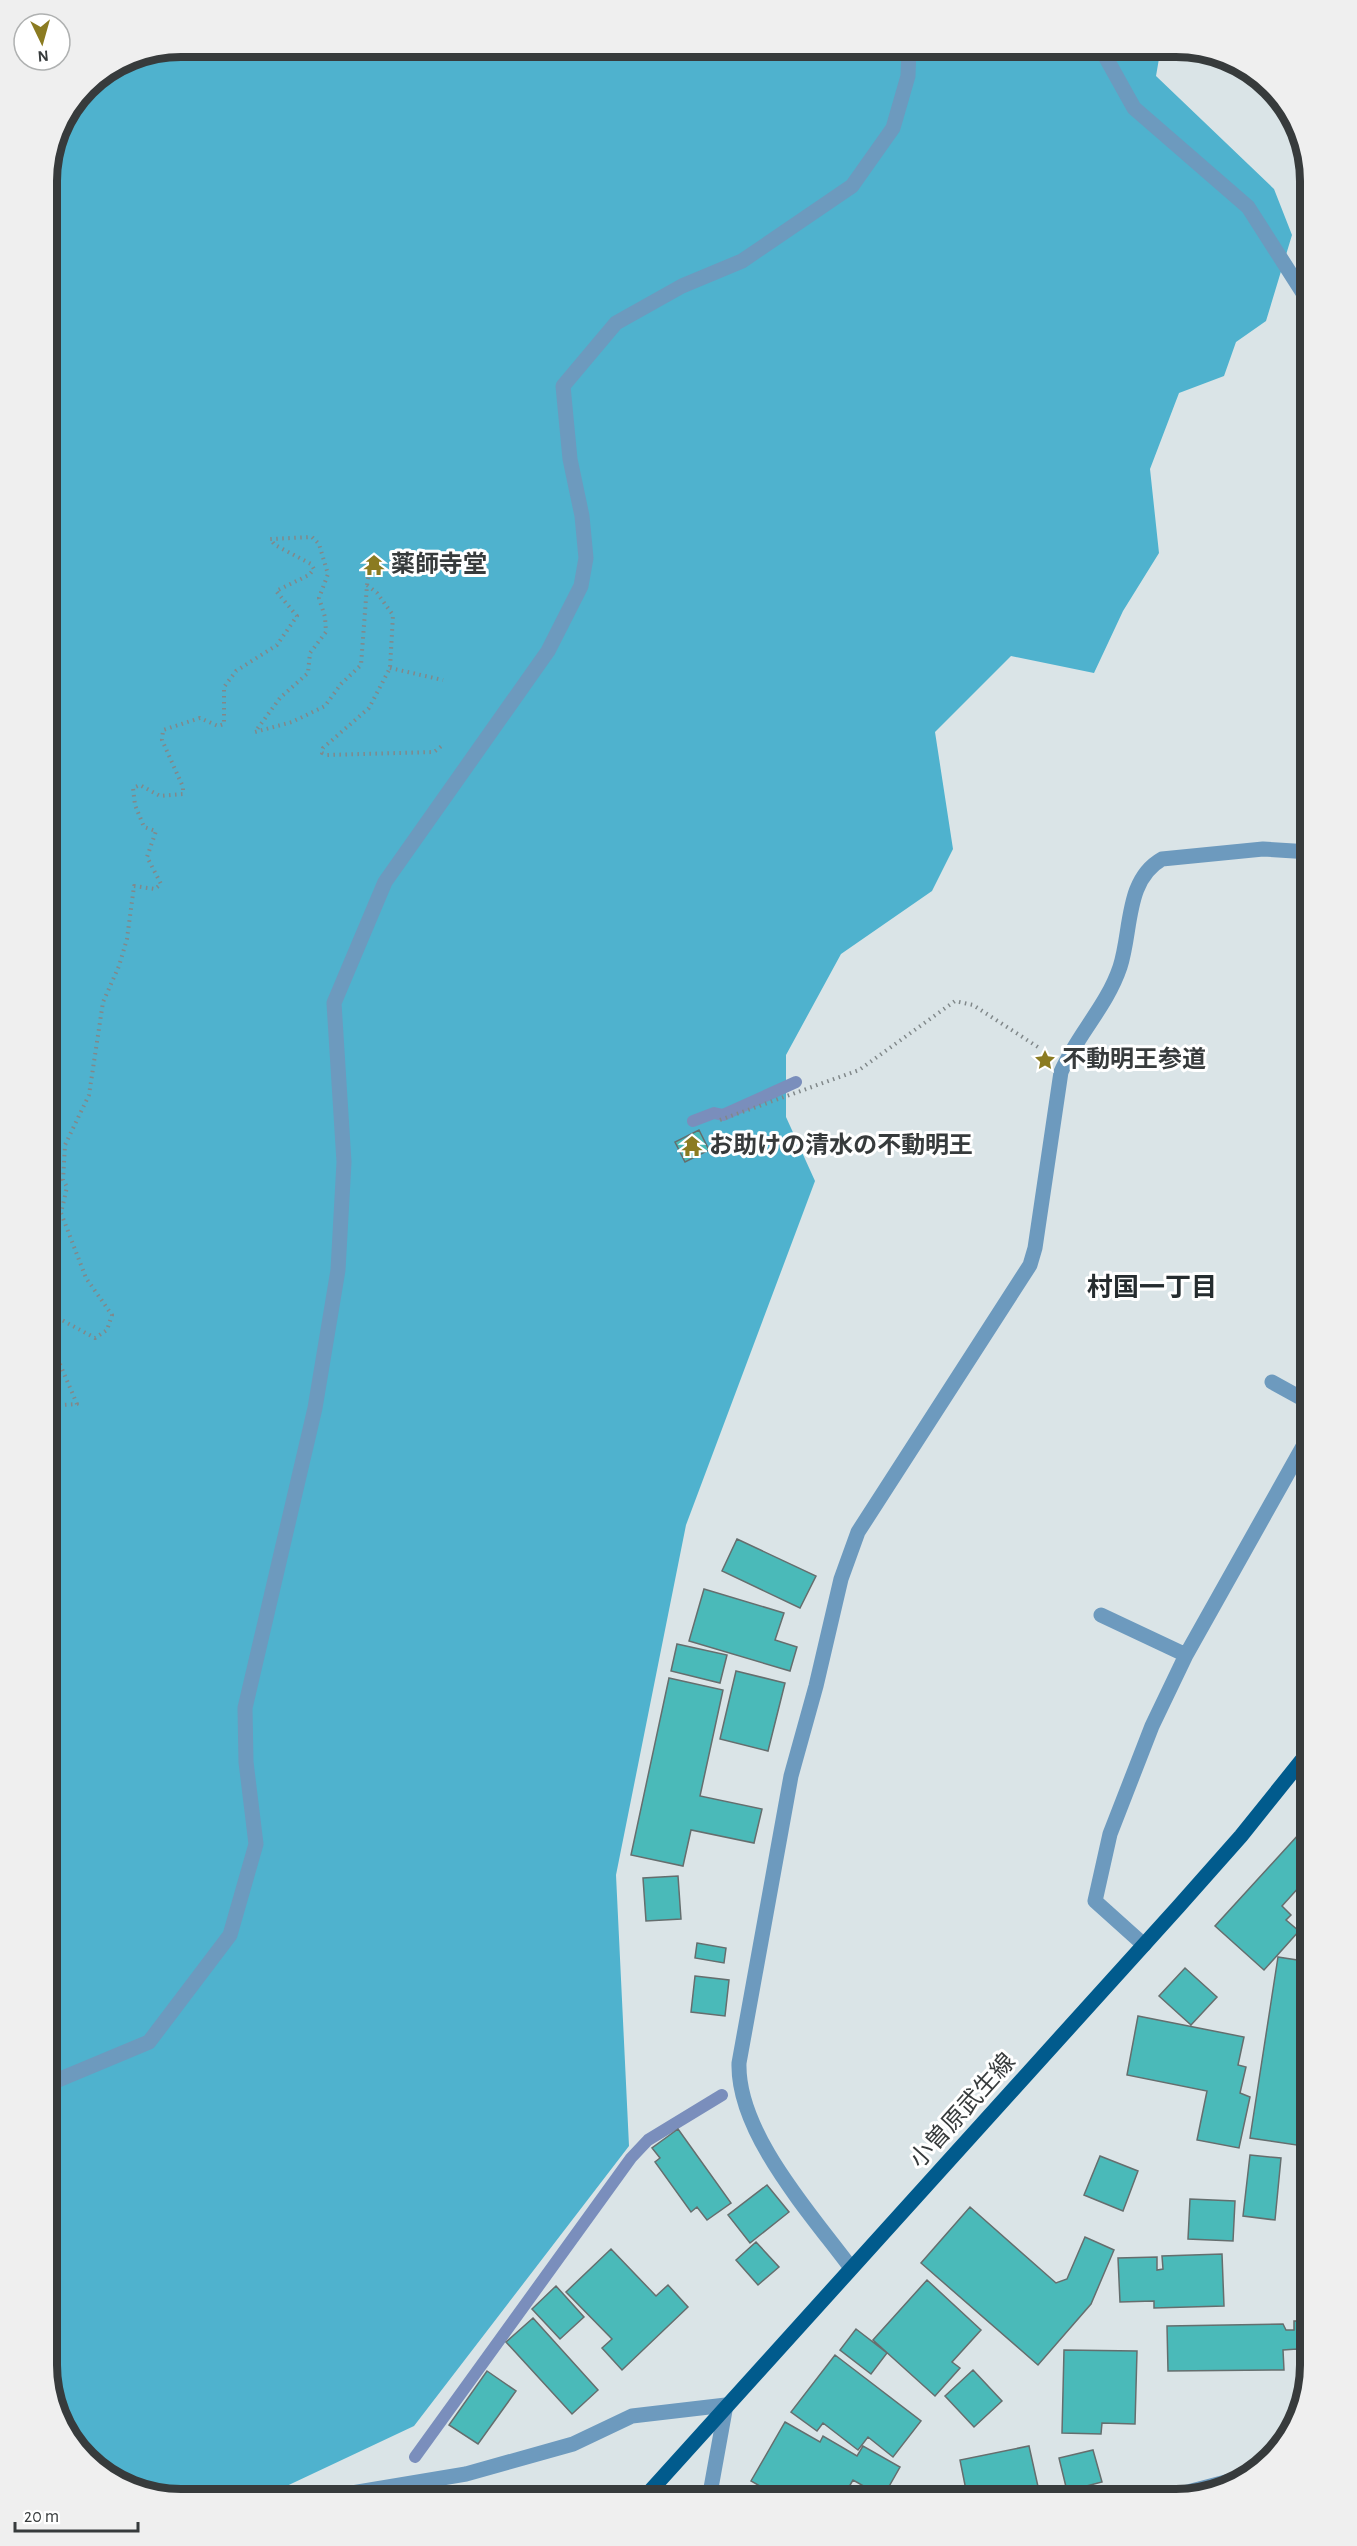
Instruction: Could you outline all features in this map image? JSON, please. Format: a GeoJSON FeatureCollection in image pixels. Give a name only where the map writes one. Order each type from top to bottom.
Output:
{"type":"FeatureCollection","features":[{"type":"Feature","properties":{"kind":"main road","name":"小曽原武生線"},"geometry":{"type":"LineString","coordinates":[[652,2489],[1144,1945],[1241,1836],[1300,1764]]}},
{"type":"Feature","properties":{"kind":"street"},"geometry":{"type":"LineString","coordinates":[[57,2080],[149,2042],[230,1935],[256,1844],[246,1762],[245,1708],[315,1408],[338,1270],[344,1162],[334,1003],[385,882],[548,651],[581,586],[586,558],[582,516],[570,459],[563,386],[616,323],[682,286],[742,261],[852,186],[893,128],[908,76],[909,57]]}},
{"type":"Feature","properties":{"kind":"street"},"geometry":{"type":"LineString","coordinates":[[1106,57],[1134,108],[1248,207],[1300,287]]}},
{"type":"Feature","properties":{"kind":"street"},"geometry":{"type":"LineString","coordinates":[[851,2268],[763,2149],[738,2081],[791,1776],[816,1686],[841,1579],[858,1532],[1030,1265],[1035,1248],[1061,1072],[1070,1051],[1106,999],[1120,966],[1138,883],[1150,866],[1162,859],[1263,849],[1300,851]]}},
{"type":"Feature","properties":{"kind":"street"},"geometry":{"type":"LineString","coordinates":[[1272,1382],[1300,1397]]}},
{"type":"Feature","properties":{"kind":"street"},"geometry":{"type":"LineString","coordinates":[[1144,1945],[1095,1901],[1110,1834],[1152,1726],[1186,1655],[1300,1453]]}},
{"type":"Feature","properties":{"kind":"street"},"geometry":{"type":"LineString","coordinates":[[1101,1615],[1186,1655]]}},
{"type":"Feature","properties":{"kind":"street"},"geometry":{"type":"LineString","coordinates":[[376,2489],[466,2474],[573,2444],[632,2416],[726,2405],[711,2489]]}},
{"type":"Feature","properties":{"kind":"path"},"geometry":{"type":"LineString","coordinates":[[57,1317],[95,1338],[108,1330],[112,1316],[86,1278],[61,1213],[67,1187],[63,1180],[65,1145],[89,1095],[103,1002],[119,966],[127,939],[134,886],[155,889],[161,884],[147,857],[156,831],[144,827],[135,805],[133,788],[140,785],[160,796],[183,794],[183,787],[162,740],[163,730],[200,718],[218,726],[224,724],[223,691],[236,670],[277,645],[297,616],[276,591],[309,575],[314,569],[310,564],[270,539],[312,537],[319,544],[328,574],[318,598],[325,617],[326,632],[310,653],[308,673],[280,698],[255,732],[292,722],[325,706],[341,684],[361,665],[370,566]]}},
{"type":"Feature","properties":{"kind":"path"},"geometry":{"type":"LineString","coordinates":[[367,585],[377,593],[393,615],[390,668],[369,708],[323,748],[322,753],[327,755],[434,752],[452,738]]}},
{"type":"Feature","properties":{"kind":"path"},"geometry":{"type":"LineString","coordinates":[[390,668],[443,680]]}},
{"type":"Feature","properties":{"kind":"path"},"geometry":{"type":"LineString","coordinates":[[720,1120],[859,1070],[956,1001],[973,1005],[1026,1041],[1065,1063]]}},
{"type":"Feature","properties":{"kind":"path"},"geometry":{"type":"LineString","coordinates":[[57,1357],[77,1404],[57,1405]]}},
{"type":"Feature","properties":{"kind":"shaded area"},"geometry":{"type":"Polygon","coordinates":[[[173,57],[1159,57],[1156,76],[1274,189],[1292,235],[1266,321],[1236,342],[1224,376],[1179,393],[1150,469],[1159,553],[1123,611],[1094,673],[1011,656],[935,732],[953,849],[932,891],[841,954],[786,1055],[786,1117],[815,1181],[686,1525],[616,1875],[629,2146],[414,2426],[280,2489],[173,2489],[157,2487],[126,2476],[93,2453],[66,2412],[59,2389],[57,2365],[57,173],[61,149],[78,112],[93,93],[112,78],[134,66],[173,57]]]}},
{"type":"Feature","properties":{"kind":"building","name":"お助けの清水の不動明王"},"geometry":{"type":"Polygon","coordinates":[[[699,1130],[709,1150],[685,1162],[675,1142],[699,1130]]]}},
{"type":"Feature","properties":{"kind":"building"},"geometry":{"type":"Polygon","coordinates":[[[737,1539],[816,1576],[800,1608],[722,1571],[737,1539]]]}},
{"type":"Feature","properties":{"kind":"building"},"geometry":{"type":"Polygon","coordinates":[[[704,1589],[784,1613],[775,1640],[797,1647],[790,1671],[689,1641],[704,1589]]]}},
{"type":"Feature","properties":{"kind":"building"},"geometry":{"type":"Polygon","coordinates":[[[677,1644],[727,1655],[720,1683],[671,1671],[677,1644]]]}},
{"type":"Feature","properties":{"kind":"building"},"geometry":{"type":"Polygon","coordinates":[[[736,1671],[785,1683],[768,1751],[720,1739],[736,1671]]]}},
{"type":"Feature","properties":{"kind":"building"},"geometry":{"type":"Polygon","coordinates":[[[669,1678],[723,1690],[700,1796],[762,1809],[754,1843],[691,1830],[683,1866],[631,1855],[669,1678]]]}},
{"type":"Feature","properties":{"kind":"building"},"geometry":{"type":"Polygon","coordinates":[[[1300,1833],[1300,1886],[1282,1906],[1291,1915],[1286,1920],[1299,1931],[1264,1970],[1215,1926],[1300,1833]]]}},
{"type":"Feature","properties":{"kind":"building"},"geometry":{"type":"Polygon","coordinates":[[[678,1876],[681,1919],[646,1921],[643,1878],[678,1876]]]}},
{"type":"Feature","properties":{"kind":"building"},"geometry":{"type":"Polygon","coordinates":[[[697,1943],[726,1948],[724,1963],[695,1958],[697,1943]]]}},
{"type":"Feature","properties":{"kind":"building"},"geometry":{"type":"Polygon","coordinates":[[[1278,1957],[1300,1960],[1300,2146],[1250,2138],[1278,1957]]]}},
{"type":"Feature","properties":{"kind":"building"},"geometry":{"type":"Polygon","coordinates":[[[1185,1968],[1217,1997],[1191,2025],[1159,1996],[1185,1968]]]}},
{"type":"Feature","properties":{"kind":"building"},"geometry":{"type":"Polygon","coordinates":[[[695,1976],[729,1980],[725,2016],[691,2012],[695,1976]]]}},
{"type":"Feature","properties":{"kind":"building"},"geometry":{"type":"Polygon","coordinates":[[[1138,2016],[1244,2037],[1238,2065],[1246,2067],[1240,2093],[1250,2097],[1239,2148],[1197,2140],[1207,2091],[1127,2075],[1138,2016]]]}},
{"type":"Feature","properties":{"kind":"building"},"geometry":{"type":"Polygon","coordinates":[[[678,2129],[731,2203],[707,2220],[697,2207],[691,2212],[655,2162],[660,2158],[652,2148],[678,2129]]]}},
{"type":"Feature","properties":{"kind":"building"},"geometry":{"type":"Polygon","coordinates":[[[1250,2155],[1281,2158],[1275,2220],[1243,2216],[1250,2155]]]}},
{"type":"Feature","properties":{"kind":"building"},"geometry":{"type":"Polygon","coordinates":[[[1100,2156],[1138,2171],[1123,2211],[1084,2195],[1100,2156]]]}},
{"type":"Feature","properties":{"kind":"building"},"geometry":{"type":"Polygon","coordinates":[[[767,2185],[789,2212],[750,2243],[728,2215],[767,2185]]]}},
{"type":"Feature","properties":{"kind":"building"},"geometry":{"type":"Polygon","coordinates":[[[1190,2199],[1235,2201],[1233,2241],[1188,2239],[1190,2199]]]}},
{"type":"Feature","properties":{"kind":"building"},"geometry":{"type":"Polygon","coordinates":[[[970,2207],[1056,2283],[1067,2279],[1085,2237],[1114,2250],[1091,2304],[1038,2365],[921,2263],[970,2207]]]}},
{"type":"Feature","properties":{"kind":"building"},"geometry":{"type":"Polygon","coordinates":[[[756,2242],[779,2267],[758,2285],[736,2260],[756,2242]]]}},
{"type":"Feature","properties":{"kind":"building"},"geometry":{"type":"Polygon","coordinates":[[[611,2249],[656,2296],[668,2285],[688,2307],[622,2370],[602,2348],[612,2339],[566,2292],[611,2249]]]}},
{"type":"Feature","properties":{"kind":"building"},"geometry":{"type":"Polygon","coordinates":[[[1222,2254],[1224,2306],[1154,2308],[1154,2301],[1120,2302],[1118,2258],[1157,2257],[1157,2270],[1163,2269],[1162,2256],[1222,2254]]]}},
{"type":"Feature","properties":{"kind":"building"},"geometry":{"type":"Polygon","coordinates":[[[927,2280],[981,2330],[952,2362],[960,2368],[935,2396],[873,2340],[927,2280]]]}},
{"type":"Feature","properties":{"kind":"building"},"geometry":{"type":"Polygon","coordinates":[[[556,2286],[584,2317],[560,2339],[532,2309],[556,2286]]]}},
{"type":"Feature","properties":{"kind":"building"},"geometry":{"type":"Polygon","coordinates":[[[533,2318],[598,2390],[572,2414],[506,2342],[533,2318]]]}},
{"type":"Feature","properties":{"kind":"building"},"geometry":{"type":"Polygon","coordinates":[[[1294,2321],[1300,2321],[1298,2387],[1297,2349],[1283,2350],[1284,2370],[1168,2371],[1167,2326],[1283,2324],[1286,2330],[1294,2330],[1294,2321]]]}},
{"type":"Feature","properties":{"kind":"building"},"geometry":{"type":"Polygon","coordinates":[[[856,2329],[887,2353],[871,2374],[840,2350],[856,2329]]]}},
{"type":"Feature","properties":{"kind":"building"},"geometry":{"type":"Polygon","coordinates":[[[1064,2350],[1137,2351],[1135,2424],[1102,2423],[1101,2434],[1062,2433],[1064,2350]]]}},
{"type":"Feature","properties":{"kind":"building"},"geometry":{"type":"Polygon","coordinates":[[[835,2355],[921,2421],[893,2457],[868,2437],[858,2450],[823,2423],[817,2431],[791,2412],[835,2355]]]}},
{"type":"Feature","properties":{"kind":"building"},"geometry":{"type":"Polygon","coordinates":[[[973,2370],[1002,2401],[974,2427],[945,2396],[973,2370]]]}},
{"type":"Feature","properties":{"kind":"building"},"geometry":{"type":"Polygon","coordinates":[[[487,2371],[516,2391],[478,2444],[449,2425],[487,2371]]]}},
{"type":"Feature","properties":{"kind":"building"},"geometry":{"type":"Polygon","coordinates":[[[785,2422],[820,2442],[823,2436],[857,2456],[863,2446],[900,2467],[888,2489],[869,2489],[853,2480],[848,2489],[791,2489],[786,2486],[784,2489],[765,2489],[751,2481],[785,2422]]]}},
{"type":"Feature","properties":{"kind":"building"},"geometry":{"type":"Polygon","coordinates":[[[1029,2446],[1039,2489],[984,2489],[983,2486],[966,2489],[960,2460],[1029,2446]]]}},
{"type":"Feature","properties":{"kind":"building"},"geometry":{"type":"Polygon","coordinates":[[[1093,2450],[1102,2482],[1067,2489],[1059,2458],[1093,2450]]]}},
{"type":"Feature","properties":{"kind":"waterway"},"geometry":{"type":"LineString","coordinates":[[693,1121],[714,1113],[723,1115],[796,1082]]}},
{"type":"Feature","properties":{"kind":"waterway"},"geometry":{"type":"LineString","coordinates":[[415,2457],[631,2158],[648,2140],[722,2095]]}},
{"type":"Feature","properties":{"kind":"place","name":"薬師寺堂"},"geometry":{"type":"Point","coordinates":[374,565]}},
{"type":"Feature","properties":{"kind":"place","name":"不動明王参道"},"geometry":{"type":"Point","coordinates":[1045,1060]}},
{"type":"Feature","properties":{"kind":"place","name":"お助けの清水の不動明王"},"geometry":{"type":"Point","coordinates":[692,1146]}},
{"type":"Feature","properties":{"kind":"district","name":"村国一丁目"},"geometry":{"type":"Point","coordinates":[1152,1288]}}]}
